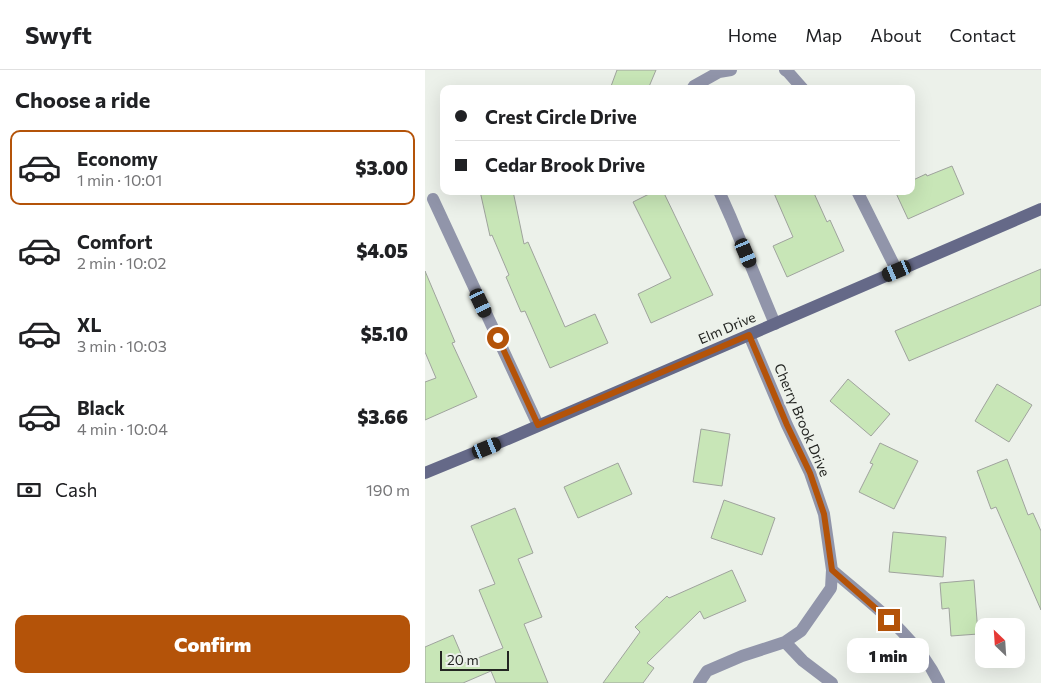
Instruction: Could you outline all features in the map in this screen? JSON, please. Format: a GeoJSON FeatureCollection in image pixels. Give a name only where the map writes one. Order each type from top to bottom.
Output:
{"type":"FeatureCollection","features":[{"type":"Feature","properties":{"kind":"street"},"geometry":{"type":"LineString","coordinates":[[696,85],[719,72],[731,70]]}},
{"type":"Feature","properties":{"kind":"street"},"geometry":{"type":"LineString","coordinates":[[785,70],[799,85]]}},
{"type":"Feature","properties":{"kind":"street"},"geometry":{"type":"LineString","coordinates":[[721,195],[775,324]]}},
{"type":"Feature","properties":{"kind":"street"},"geometry":{"type":"LineString","coordinates":[[859,195],[897,271]]}},
{"type":"Feature","properties":{"kind":"street"},"geometry":{"type":"LineString","coordinates":[[433,199],[538,425]]}},
{"type":"Feature","properties":{"kind":"street","name":"Elm Drive"},"geometry":{"type":"LineString","coordinates":[[425,473],[1041,209]]}},
{"type":"Feature","properties":{"kind":"street","name":"Cherry Brook Drive"},"geometry":{"type":"LineString","coordinates":[[699,683],[707,671],[742,656],[785,642],[801,631],[831,588],[832,570],[824,514],[810,473],[787,425],[749,335]]}},
{"type":"Feature","properties":{"kind":"street"},"geometry":{"type":"LineString","coordinates":[[832,570],[903,632],[922,656],[939,683]]}},
{"type":"Feature","properties":{"kind":"street"},"geometry":{"type":"LineString","coordinates":[[785,642],[803,661],[832,683]]}},
{"type":"Feature","properties":{"kind":"building"},"geometry":{"type":"Polygon","coordinates":[[[617,70],[656,70],[650,85],[611,85],[617,70]]]}},
{"type":"Feature","properties":{"kind":"building"},"geometry":{"type":"Polygon","coordinates":[[[952,166],[964,194],[908,219],[897,195],[915,195],[915,179],[926,174],[927,176],[952,166]]]}},
{"type":"Feature","properties":{"kind":"building"},"geometry":{"type":"Polygon","coordinates":[[[481,195],[514,195],[524,244],[528,242],[565,327],[595,314],[608,343],[550,368],[525,311],[521,312],[506,277],[509,275],[492,235],[490,236],[481,195]]]}},
{"type":"Feature","properties":{"kind":"building"},"geometry":{"type":"Polygon","coordinates":[[[647,195],[665,195],[713,295],[651,323],[638,294],[671,278],[633,202],[647,195]]]}},
{"type":"Feature","properties":{"kind":"building"},"geometry":{"type":"Polygon","coordinates":[[[775,195],[815,195],[827,222],[830,220],[844,251],[787,277],[773,246],[793,237],[775,195]]]}},
{"type":"Feature","properties":{"kind":"building"},"geometry":{"type":"Polygon","coordinates":[[[1041,269],[1041,305],[909,361],[895,331],[1041,269]]]}},
{"type":"Feature","properties":{"kind":"building"},"geometry":{"type":"Polygon","coordinates":[[[425,271],[455,342],[452,343],[477,397],[425,420],[425,382],[436,378],[425,352],[425,271]]]}},
{"type":"Feature","properties":{"kind":"building"},"geometry":{"type":"Polygon","coordinates":[[[848,379],[890,414],[871,436],[830,401],[848,379]]]}},
{"type":"Feature","properties":{"kind":"building"},"geometry":{"type":"Polygon","coordinates":[[[997,384],[1032,405],[1009,442],[975,421],[997,384]]]}},
{"type":"Feature","properties":{"kind":"building"},"geometry":{"type":"Polygon","coordinates":[[[701,429],[730,434],[722,486],[693,482],[701,429]]]}},
{"type":"Feature","properties":{"kind":"building"},"geometry":{"type":"Polygon","coordinates":[[[880,443],[918,461],[894,509],[859,492],[873,464],[870,463],[880,443]]]}},
{"type":"Feature","properties":{"kind":"building"},"geometry":{"type":"Polygon","coordinates":[[[1007,459],[1028,515],[1033,513],[1041,531],[1041,610],[996,507],[991,509],[977,471],[1007,459]]]}},
{"type":"Feature","properties":{"kind":"building"},"geometry":{"type":"Polygon","coordinates":[[[618,463],[632,494],[578,518],[564,487],[618,463]]]}},
{"type":"Feature","properties":{"kind":"building"},"geometry":{"type":"Polygon","coordinates":[[[724,500],[775,518],[762,555],[711,538],[724,500]]]}},
{"type":"Feature","properties":{"kind":"building"},"geometry":{"type":"Polygon","coordinates":[[[515,508],[533,553],[518,559],[542,617],[524,624],[548,683],[496,683],[491,671],[463,683],[425,683],[425,647],[453,635],[465,663],[503,648],[479,590],[495,584],[471,526],[515,508]]]}},
{"type":"Feature","properties":{"kind":"building"},"geometry":{"type":"Polygon","coordinates":[[[893,532],[946,537],[943,577],[889,572],[893,532]]]}},
{"type":"Feature","properties":{"kind":"building"},"geometry":{"type":"Polygon","coordinates":[[[732,570],[746,601],[704,619],[700,611],[647,663],[654,668],[643,683],[603,683],[640,632],[635,627],[667,596],[669,598],[732,570]]]}},
{"type":"Feature","properties":{"kind":"building"},"geometry":{"type":"Polygon","coordinates":[[[974,580],[977,618],[975,618],[975,634],[951,636],[949,608],[942,609],[940,583],[974,580]]]}},
{"type":"Feature","properties":{"kind":"route"},"geometry":{"type":"LineString","coordinates":[[498,338],[538,425],[749,335],[787,425],[810,473],[824,514],[832,570],[889,620]]}}]}
